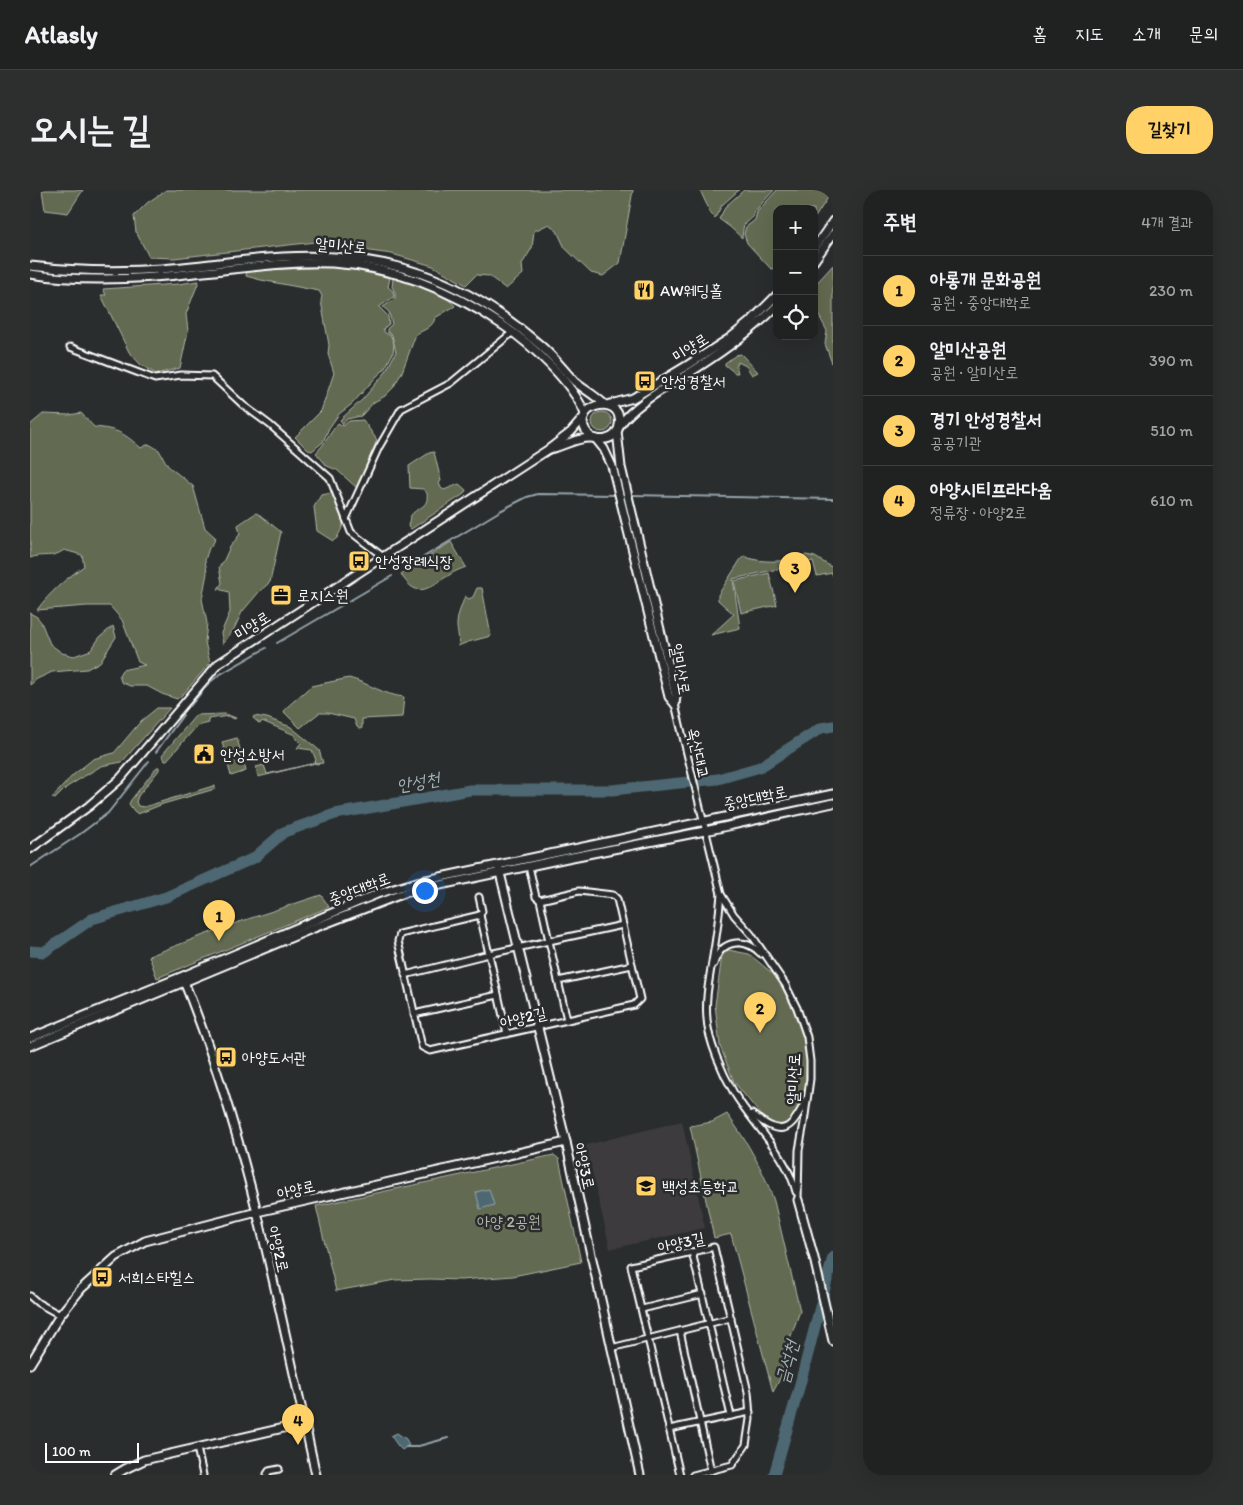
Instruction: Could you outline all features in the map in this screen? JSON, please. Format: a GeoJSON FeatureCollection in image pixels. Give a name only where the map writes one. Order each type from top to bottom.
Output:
{"type":"FeatureCollection","features":[{"type":"Feature","properties":{"kind":"street"},"geometry":{"type":"LineString","coordinates":[[818,243],[833,221]]}},
{"type":"Feature","properties":{"kind":"street"},"geometry":{"type":"LineString","coordinates":[[818,255],[833,234]]}},
{"type":"Feature","properties":{"kind":"street","name":"알미산로"},"geometry":{"type":"LineString","coordinates":[[30,266],[106,271],[161,269],[281,257],[325,256],[409,269],[463,291],[504,316],[542,346],[575,382],[605,405]]}},
{"type":"Feature","properties":{"kind":"street","name":"알미산로"},"geometry":{"type":"LineString","coordinates":[[30,274],[93,279],[123,279],[296,263],[332,263],[378,270],[426,283],[444,291],[477,308],[513,332],[565,381],[577,397],[585,416]]}},
{"type":"Feature","properties":{"kind":"street","name":"미양로"},"geometry":{"type":"LineString","coordinates":[[605,405],[633,398],[688,365],[730,338],[773,299]]}},
{"type":"Feature","properties":{"kind":"street","name":"미양로"},"geometry":{"type":"LineString","coordinates":[[618,429],[638,406],[718,354],[744,335],[773,310]]}},
{"type":"Feature","properties":{"kind":"street"},"geometry":{"type":"LineString","coordinates":[[346,519],[379,447],[401,409],[451,383],[513,332]]}},
{"type":"Feature","properties":{"kind":"street"},"geometry":{"type":"LineString","coordinates":[[70,347],[155,379],[181,375],[212,376],[243,405],[330,478],[352,532],[382,556]]}},
{"type":"Feature","properties":{"kind":"street"},"geometry":{"type":"LineString","coordinates":[[596,405],[605,405],[614,410],[619,417],[618,429],[608,439],[594,439],[586,432],[584,425],[585,416],[590,408],[596,405]]}},
{"type":"Feature","properties":{"kind":"street","name":"미양로"},"geometry":{"type":"LineString","coordinates":[[30,849],[88,806],[120,779],[218,664],[549,448],[571,432],[585,416]]}},
{"type":"Feature","properties":{"kind":"street","name":"알미산로"},"geometry":{"type":"LineString","coordinates":[[618,429],[621,467],[676,696],[675,704]]}},
{"type":"Feature","properties":{"kind":"street","name":"알미산로"},"geometry":{"type":"LineString","coordinates":[[594,439],[604,449],[612,466],[669,697],[675,704]]}},
{"type":"Feature","properties":{"kind":"street","name":"미양로"},"geometry":{"type":"LineString","coordinates":[[549,448],[557,448],[570,442],[594,439]]}},
{"type":"Feature","properties":{"kind":"street","name":"옥산대교"},"geometry":{"type":"LineString","coordinates":[[675,704],[699,808]]}},
{"type":"Feature","properties":{"kind":"street","name":"중앙대학로"},"geometry":{"type":"LineString","coordinates":[[30,1038],[407,892],[499,868],[833,794]]}},
{"type":"Feature","properties":{"kind":"street","name":"중앙대학로"},"geometry":{"type":"LineString","coordinates":[[499,868],[529,866],[705,831],[833,802]]}},
{"type":"Feature","properties":{"kind":"street","name":"알미산로"},"geometry":{"type":"LineString","coordinates":[[699,808],[721,894],[734,915],[751,934],[785,984],[797,1008],[807,1037],[810,1060],[808,1094],[799,1150],[798,1200]]}},
{"type":"Feature","properties":{"kind":"street"},"geometry":{"type":"LineString","coordinates":[[529,866],[536,897],[540,900],[567,1020]]}},
{"type":"Feature","properties":{"kind":"street","name":"아양3로"},"geometry":{"type":"LineString","coordinates":[[499,868],[566,1142],[640,1475]]}},
{"type":"Feature","properties":{"kind":"street","name":"아양2길"},"geometry":{"type":"LineString","coordinates":[[480,915],[400,934],[398,940],[422,1047],[430,1051],[634,1005],[640,999],[616,899],[613,895],[579,891],[540,900]]}},
{"type":"Feature","properties":{"kind":"street","name":"알미산로"},"geometry":{"type":"LineString","coordinates":[[721,894],[719,920],[708,990],[707,1020],[712,1045],[734,1093],[781,1158],[794,1182],[833,1341]]}},
{"type":"Feature","properties":{"kind":"street"},"geometry":{"type":"LineString","coordinates":[[479,897],[482,911],[480,915],[508,1034]]}},
{"type":"Feature","properties":{"kind":"street"},"geometry":{"type":"LineString","coordinates":[[405,975],[489,954],[622,925]]}},
{"type":"Feature","properties":{"kind":"street"},"geometry":{"type":"LineString","coordinates":[[708,990],[715,960],[722,949],[731,943],[753,946],[776,971]]}},
{"type":"Feature","properties":{"kind":"street"},"geometry":{"type":"LineString","coordinates":[[558,981],[632,965]]}},
{"type":"Feature","properties":{"kind":"street","name":"중앙대학로"},"geometry":{"type":"LineString","coordinates":[[30,1046],[184,979]]}},
{"type":"Feature","properties":{"kind":"street","name":"아양2로"},"geometry":{"type":"LineString","coordinates":[[184,979],[236,1130],[257,1212],[316,1475]]}},
{"type":"Feature","properties":{"kind":"street"},"geometry":{"type":"LineString","coordinates":[[414,1014],[498,995]]}},
{"type":"Feature","properties":{"kind":"street"},"geometry":{"type":"LineString","coordinates":[[746,1109],[765,1124],[778,1129],[786,1128],[797,1117],[808,1094]]}},
{"type":"Feature","properties":{"kind":"street","name":"아양로"},"geometry":{"type":"LineString","coordinates":[[30,1364],[60,1315],[81,1289],[116,1257],[145,1242],[257,1212],[566,1142]]}},
{"type":"Feature","properties":{"kind":"street","name":"아양3길"},"geometry":{"type":"LineString","coordinates":[[680,1475],[631,1266],[714,1247],[748,1392],[750,1419],[746,1445],[732,1465],[693,1475]]}},
{"type":"Feature","properties":{"kind":"street"},"geometry":{"type":"LineString","coordinates":[[692,1252],[731,1416]]}},
{"type":"Feature","properties":{"kind":"street"},"geometry":{"type":"LineString","coordinates":[[642,1309],[703,1294]]}},
{"type":"Feature","properties":{"kind":"street"},"geometry":{"type":"LineString","coordinates":[[30,1296],[60,1315]]}},
{"type":"Feature","properties":{"kind":"street"},"geometry":{"type":"LineString","coordinates":[[611,1348],[731,1318]]}},
{"type":"Feature","properties":{"kind":"street"},"geometry":{"type":"LineString","coordinates":[[680,1330],[711,1470]]}},
{"type":"Feature","properties":{"kind":"street"},"geometry":{"type":"LineString","coordinates":[[669,1430],[750,1412]]}},
{"type":"Feature","properties":{"kind":"street"},"geometry":{"type":"LineString","coordinates":[[115,1475],[144,1460],[305,1423]]}},
{"type":"Feature","properties":{"kind":"street"},"geometry":{"type":"LineString","coordinates":[[197,1448],[203,1475]]}},
{"type":"Feature","properties":{"kind":"street"},"geometry":{"type":"LineString","coordinates":[[265,1475],[269,1471],[280,1468]]}},
{"type":"Feature","properties":{"kind":"shaded area","name":"백성초등학교"},"geometry":{"type":"Polygon","coordinates":[[[682,1121],[705,1228],[610,1249],[586,1145],[682,1121]]]}},
{"type":"Feature","properties":{"kind":"green space"},"geometry":{"type":"Polygon","coordinates":[[[42,190],[83,190],[68,213],[45,210],[42,190]]]}},
{"type":"Feature","properties":{"kind":"green space"},"geometry":{"type":"Polygon","coordinates":[[[166,190],[633,190],[620,263],[603,276],[591,273],[565,248],[557,231],[549,224],[534,231],[532,248],[522,264],[523,274],[506,289],[489,276],[476,275],[466,285],[433,266],[392,254],[370,251],[354,245],[339,243],[315,242],[174,258],[149,257],[136,232],[134,216],[147,203],[166,190]]]}},
{"type":"Feature","properties":{"kind":"green space"},"geometry":{"type":"Polygon","coordinates":[[[700,190],[739,190],[722,205],[715,218],[711,214],[700,190]]]}},
{"type":"Feature","properties":{"kind":"green space"},"geometry":{"type":"Polygon","coordinates":[[[744,190],[774,190],[755,211],[753,217],[744,225],[742,238],[719,219],[726,206],[744,190]]]}},
{"type":"Feature","properties":{"kind":"green space"},"geometry":{"type":"Polygon","coordinates":[[[777,190],[833,190],[818,213],[818,205],[773,205],[773,268],[771,269],[747,243],[744,234],[746,227],[755,220],[757,212],[777,190]]]}},
{"type":"Feature","properties":{"kind":"green space"},"geometry":{"type":"Polygon","coordinates":[[[833,265],[833,366],[825,344],[827,331],[818,314],[818,282],[833,265]]]}},
{"type":"Feature","properties":{"kind":"green space"},"geometry":{"type":"Polygon","coordinates":[[[329,267],[355,270],[390,278],[388,287],[393,291],[394,297],[379,307],[388,316],[389,324],[383,329],[385,333],[391,336],[394,344],[393,353],[384,370],[352,404],[339,414],[329,428],[323,442],[312,451],[308,450],[295,437],[321,411],[334,373],[328,354],[329,345],[321,301],[322,296],[319,291],[246,276],[247,271],[329,267]]]}},
{"type":"Feature","properties":{"kind":"green space"},"geometry":{"type":"Polygon","coordinates":[[[393,278],[435,292],[455,306],[435,318],[425,330],[416,334],[402,372],[393,388],[385,396],[374,402],[361,416],[347,419],[343,424],[340,420],[362,400],[385,373],[396,352],[392,335],[387,332],[387,329],[392,324],[389,312],[383,307],[395,299],[395,292],[392,287],[393,278]]]}},
{"type":"Feature","properties":{"kind":"green space"},"geometry":{"type":"Polygon","coordinates":[[[199,281],[186,314],[188,331],[180,368],[156,374],[141,365],[129,352],[101,295],[106,295],[103,289],[199,281]]]}},
{"type":"Feature","properties":{"kind":"green space"},"geometry":{"type":"Polygon","coordinates":[[[741,354],[758,372],[752,375],[746,366],[738,362],[736,365],[738,373],[735,373],[725,365],[736,355],[741,354]]]}},
{"type":"Feature","properties":{"kind":"green space"},"geometry":{"type":"Polygon","coordinates":[[[602,412],[609,415],[612,422],[609,429],[602,432],[595,429],[592,422],[595,415],[602,412]]]}},
{"type":"Feature","properties":{"kind":"green space"},"geometry":{"type":"Polygon","coordinates":[[[81,413],[94,427],[120,433],[141,448],[149,444],[159,450],[168,466],[193,486],[205,528],[215,537],[205,560],[207,573],[202,599],[207,623],[205,642],[210,663],[177,699],[147,686],[130,686],[121,682],[119,675],[122,670],[145,665],[138,662],[122,620],[110,606],[37,610],[47,597],[84,566],[82,555],[64,550],[60,553],[30,558],[30,425],[43,414],[69,415],[81,413]]]}},
{"type":"Feature","properties":{"kind":"green space"},"geometry":{"type":"Polygon","coordinates":[[[363,420],[377,440],[357,488],[337,470],[327,466],[316,453],[338,423],[343,426],[349,421],[363,420]]]}},
{"type":"Feature","properties":{"kind":"green space"},"geometry":{"type":"Polygon","coordinates":[[[434,452],[441,488],[444,490],[459,484],[466,490],[464,494],[411,529],[408,526],[410,517],[424,505],[427,493],[423,489],[410,488],[409,466],[429,453],[434,452]]]}},
{"type":"Feature","properties":{"kind":"green space"},"geometry":{"type":"Polygon","coordinates":[[[332,493],[343,520],[341,530],[333,541],[317,531],[314,507],[321,495],[332,493]]]}},
{"type":"Feature","properties":{"kind":"green space"},"geometry":{"type":"Polygon","coordinates":[[[256,513],[281,532],[270,582],[242,612],[234,629],[223,644],[221,633],[230,612],[229,592],[218,589],[222,583],[219,567],[240,534],[238,525],[256,513]]]}},
{"type":"Feature","properties":{"kind":"green space"},"geometry":{"type":"Polygon","coordinates":[[[451,542],[466,567],[425,589],[413,588],[407,583],[401,574],[451,542]]]}},
{"type":"Feature","properties":{"kind":"green space"},"geometry":{"type":"Polygon","coordinates":[[[806,555],[815,557],[833,568],[833,576],[832,573],[817,576],[813,561],[733,579],[740,628],[711,635],[734,614],[718,600],[718,595],[744,556],[771,561],[787,560],[806,555]]]}},
{"type":"Feature","properties":{"kind":"green space"},"geometry":{"type":"Polygon","coordinates":[[[769,573],[777,605],[741,613],[734,581],[769,573]]]}},
{"type":"Feature","properties":{"kind":"green space"},"geometry":{"type":"Polygon","coordinates":[[[477,588],[482,588],[491,636],[458,646],[457,625],[460,610],[465,596],[469,599],[473,597],[477,588]]]}},
{"type":"Feature","properties":{"kind":"green space"},"geometry":{"type":"Polygon","coordinates":[[[30,613],[41,622],[50,644],[62,653],[74,656],[91,650],[100,637],[113,626],[116,637],[100,662],[87,669],[52,672],[37,679],[30,685],[30,613]]]}},
{"type":"Feature","properties":{"kind":"green space"},"geometry":{"type":"Polygon","coordinates":[[[349,678],[390,694],[404,697],[402,717],[362,719],[362,728],[360,729],[357,727],[354,719],[328,713],[319,713],[300,728],[284,712],[311,686],[349,678]]]}},
{"type":"Feature","properties":{"kind":"green space"},"geometry":{"type":"Polygon","coordinates":[[[157,708],[170,708],[122,762],[101,766],[67,787],[55,799],[52,798],[73,775],[93,759],[114,753],[141,721],[157,708]]]}},
{"type":"Feature","properties":{"kind":"green space"},"geometry":{"type":"Polygon","coordinates":[[[225,714],[236,718],[234,719],[229,716],[208,719],[209,723],[197,726],[165,760],[162,755],[196,715],[225,714]]]}},
{"type":"Feature","properties":{"kind":"green space"},"geometry":{"type":"Polygon","coordinates":[[[254,716],[267,718],[291,727],[319,750],[323,763],[316,764],[312,750],[297,748],[301,743],[295,735],[262,721],[260,724],[253,718],[254,716]]]}},
{"type":"Feature","properties":{"kind":"green space"},"geometry":{"type":"Polygon","coordinates":[[[237,738],[246,771],[231,776],[222,742],[237,738]]]}},
{"type":"Feature","properties":{"kind":"green space"},"geometry":{"type":"Polygon","coordinates":[[[315,763],[258,777],[256,767],[264,765],[267,774],[315,763]]]}},
{"type":"Feature","properties":{"kind":"green space"},"geometry":{"type":"Polygon","coordinates":[[[157,767],[159,767],[159,770],[138,796],[136,802],[138,806],[144,807],[213,786],[215,786],[215,789],[163,804],[138,814],[129,804],[157,767]]]}},
{"type":"Feature","properties":{"kind":"green space"},"geometry":{"type":"Polygon","coordinates":[[[321,895],[329,907],[157,978],[149,956],[230,925],[321,895]]]}},
{"type":"Feature","properties":{"kind":"green space"},"geometry":{"type":"Polygon","coordinates":[[[723,949],[749,954],[778,978],[799,1020],[807,1055],[804,1112],[787,1126],[769,1125],[734,1082],[720,1046],[715,1005],[723,949]]]}},
{"type":"Feature","properties":{"kind":"green space"},"geometry":{"type":"Polygon","coordinates":[[[727,1114],[754,1156],[770,1189],[800,1311],[788,1344],[780,1379],[773,1392],[731,1234],[714,1238],[690,1126],[712,1122],[727,1114]]]}},
{"type":"Feature","properties":{"kind":"green space","name":"아양 2공원"},"geometry":{"type":"Polygon","coordinates":[[[554,1155],[559,1159],[581,1262],[513,1276],[461,1280],[395,1280],[336,1291],[316,1206],[554,1155]]]}},
{"type":"Feature","properties":{"kind":"water"},"geometry":{"type":"Polygon","coordinates":[[[489,1189],[494,1205],[480,1209],[476,1192],[489,1189]]]}},
{"type":"Feature","properties":{"kind":"water"},"geometry":{"type":"Polygon","coordinates":[[[397,1433],[406,1439],[409,1445],[402,1450],[391,1436],[397,1433]]]}},
{"type":"Feature","properties":{"kind":"waterway"},"geometry":{"type":"LineString","coordinates":[[407,567],[500,511],[527,497],[538,494],[615,495]]}},
{"type":"Feature","properties":{"kind":"waterway"},"geometry":{"type":"LineString","coordinates":[[631,495],[833,499]]}},
{"type":"Feature","properties":{"kind":"waterway"},"geometry":{"type":"LineString","coordinates":[[277,643],[392,576]]}},
{"type":"Feature","properties":{"kind":"waterway"},"geometry":{"type":"LineString","coordinates":[[190,706],[209,683],[219,675],[266,648]]}},
{"type":"Feature","properties":{"kind":"waterway"},"geometry":{"type":"LineString","coordinates":[[156,752],[183,715]]}},
{"type":"Feature","properties":{"kind":"waterway","name":"안성천"},"geometry":{"type":"LineString","coordinates":[[30,951],[44,952],[92,919],[166,897],[254,858],[284,832],[335,814],[470,790],[612,790],[718,779],[760,767],[821,728],[833,726]]}},
{"type":"Feature","properties":{"kind":"waterway"},"geometry":{"type":"LineString","coordinates":[[30,867],[108,813],[149,761]]}},
{"type":"Feature","properties":{"kind":"waterway","name":"금석천"},"geometry":{"type":"LineString","coordinates":[[774,1475],[833,1257]]}},
{"type":"Feature","properties":{"kind":"waterway"},"geometry":{"type":"LineString","coordinates":[[406,1447],[415,1447],[448,1438]]}},
{"type":"Feature","properties":{"kind":"place","name":"AW웨딩홀"},"geometry":{"type":"Point","coordinates":[644,290]}},
{"type":"Feature","properties":{"kind":"place","name":"안성경찰서"},"geometry":{"type":"Point","coordinates":[645,381]}},
{"type":"Feature","properties":{"kind":"place","name":"안성장례식장"},"geometry":{"type":"Point","coordinates":[359,561]}},
{"type":"Feature","properties":{"kind":"place","name":"경기 안성경찰서"},"geometry":{"type":"Point","coordinates":[795,593]}},
{"type":"Feature","properties":{"kind":"place","name":"로지스원"},"geometry":{"type":"Point","coordinates":[281,595]}},
{"type":"Feature","properties":{"kind":"place","name":"안성소방서"},"geometry":{"type":"Point","coordinates":[204,754]}},
{"type":"Feature","properties":{"kind":"place","name":"아롱개 문화공원"},"geometry":{"type":"Point","coordinates":[219,941]}},
{"type":"Feature","properties":{"kind":"place","name":"알미산공원"},"geometry":{"type":"Point","coordinates":[760,1033]}},
{"type":"Feature","properties":{"kind":"place","name":"아양도서관"},"geometry":{"type":"Point","coordinates":[226,1057]}},
{"type":"Feature","properties":{"kind":"place","name":"백성초등학교"},"geometry":{"type":"Point","coordinates":[646,1186]}},
{"type":"Feature","properties":{"kind":"place","name":"서희스타힐스"},"geometry":{"type":"Point","coordinates":[102,1277]}},
{"type":"Feature","properties":{"kind":"place","name":"아양시티프라다움"},"geometry":{"type":"Point","coordinates":[298,1445]}}]}
